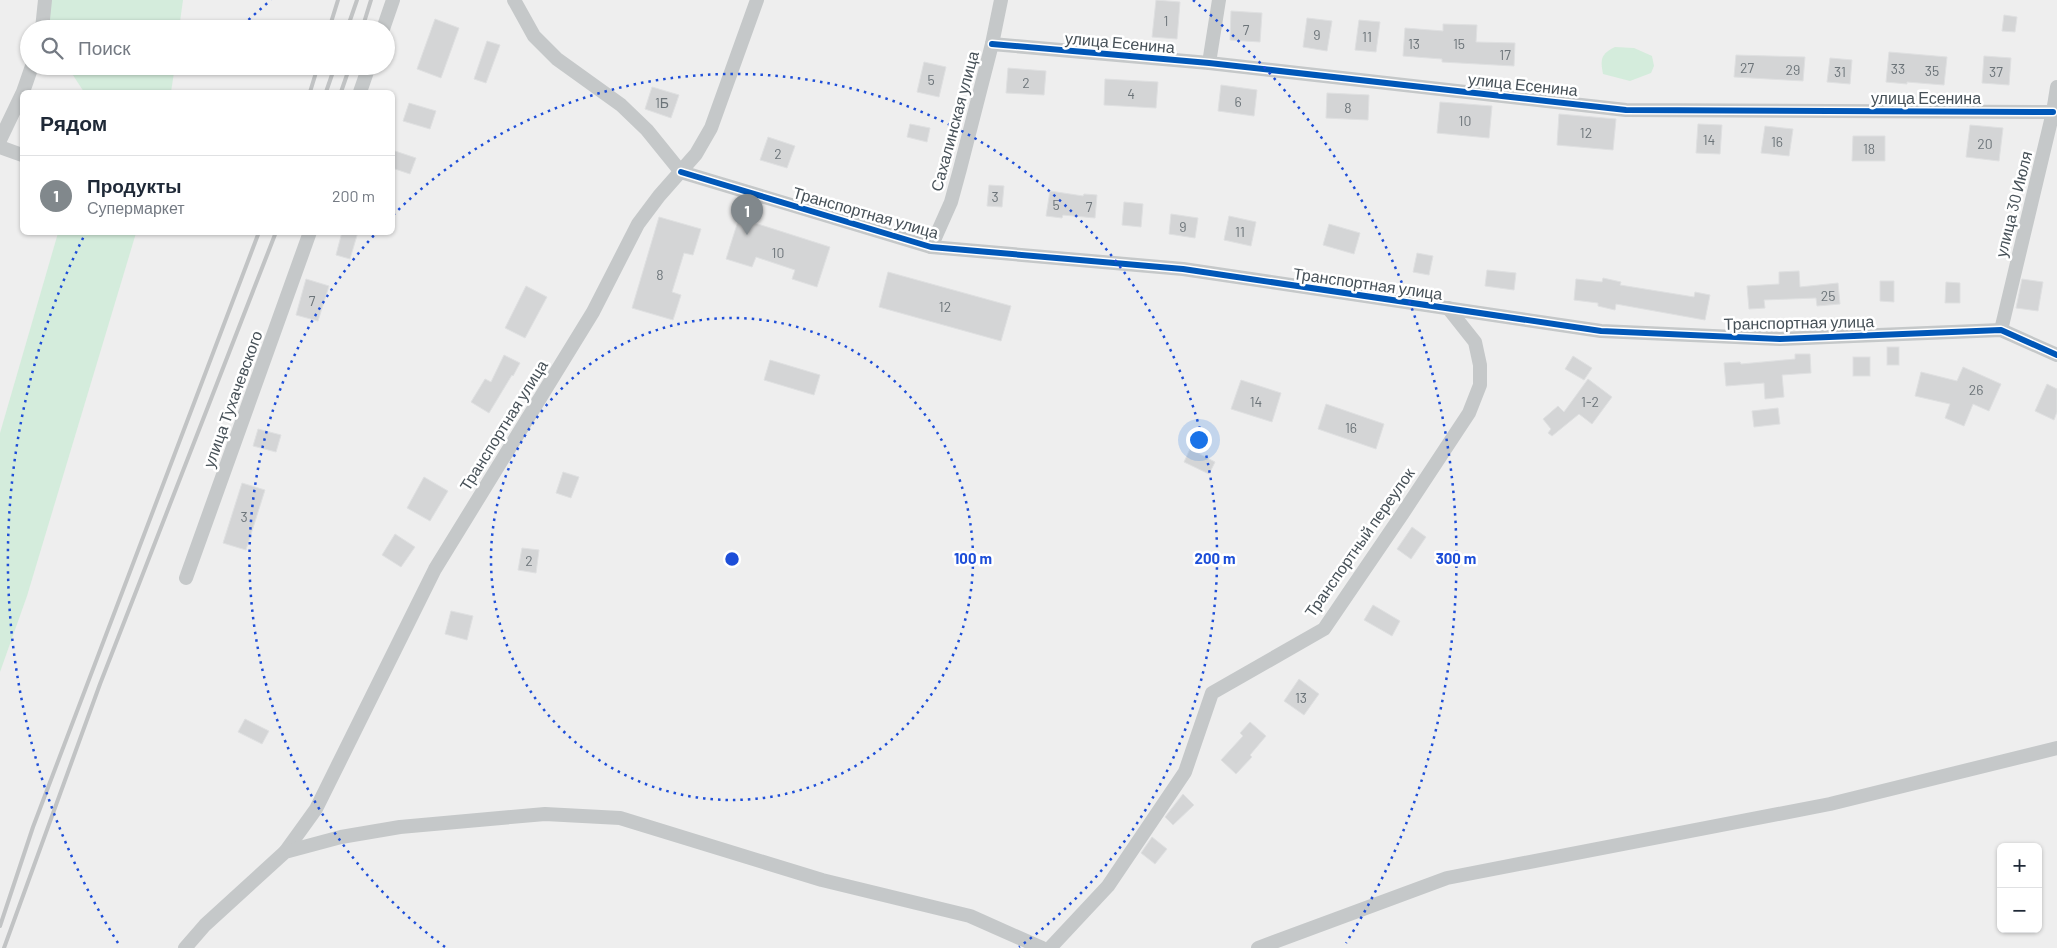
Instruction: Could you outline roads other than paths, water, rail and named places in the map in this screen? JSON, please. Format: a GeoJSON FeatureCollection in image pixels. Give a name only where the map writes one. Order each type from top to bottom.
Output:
{"type":"FeatureCollection","features":[{"type":"Feature","properties":{"kind":"street"},"geometry":{"type":"LineString","coordinates":[[43,20],[45,0]]}},
{"type":"Feature","properties":{"kind":"street"},"geometry":{"type":"LineString","coordinates":[[386,20],[393,0]]}},
{"type":"Feature","properties":{"kind":"street"},"geometry":{"type":"LineString","coordinates":[[514,0],[534,36],[556,59],[621,105],[647,130],[681,172],[696,154],[711,128],[757,0]]}},
{"type":"Feature","properties":{"kind":"street","name":"Сахалинская улица"},"geometry":{"type":"LineString","coordinates":[[931,247],[951,202],[992,44],[1001,0]]}},
{"type":"Feature","properties":{"kind":"street"},"geometry":{"type":"LineString","coordinates":[[1209,63],[1218,0]]}},
{"type":"Feature","properties":{"kind":"street","name":"улица Есенина"},"geometry":{"type":"LineString","coordinates":[[992,44],[1209,63],[1626,110],[2054,112]]}},
{"type":"Feature","properties":{"kind":"street"},"geometry":{"type":"LineString","coordinates":[[24,90],[29,75]]}},
{"type":"Feature","properties":{"kind":"street"},"geometry":{"type":"LineString","coordinates":[[361,90],[366,75]]}},
{"type":"Feature","properties":{"kind":"street","name":"улица 30 Июля"},"geometry":{"type":"LineString","coordinates":[[2001,330],[2054,112],[2057,87]]}},
{"type":"Feature","properties":{"kind":"street"},"geometry":{"type":"LineString","coordinates":[[0,140],[20,99]]}},
{"type":"Feature","properties":{"kind":"street"},"geometry":{"type":"LineString","coordinates":[[0,147],[20,154]]}},
{"type":"Feature","properties":{"kind":"street","name":"Транспортная улица"},"geometry":{"type":"LineString","coordinates":[[185,948],[205,925],[285,852],[316,809],[340,764],[435,569],[593,312],[638,224],[659,196],[681,172],[931,247],[1183,269],[1602,331],[1780,339],[2001,330],[2057,355]]}},
{"type":"Feature","properties":{"kind":"street","name":"улица Тухачевского"},"geometry":{"type":"LineString","coordinates":[[186,578],[309,235]]}},
{"type":"Feature","properties":{"kind":"street","name":"Транспортный переулок"},"geometry":{"type":"LineString","coordinates":[[1050,948],[1108,886],[1185,772],[1212,693],[1324,629],[1469,413],[1480,385],[1480,364],[1475,342],[1448,308]]}},
{"type":"Feature","properties":{"kind":"street"},"geometry":{"type":"LineString","coordinates":[[1258,948],[1447,878],[1830,804],[2057,748]]}},
{"type":"Feature","properties":{"kind":"street"},"geometry":{"type":"LineString","coordinates":[[285,852],[342,837],[400,827],[545,814],[620,818],[822,880],[970,916],[1042,948]]}},
{"type":"Feature","properties":{"kind":"railway"},"geometry":{"type":"LineString","coordinates":[[332,20],[338,0]]}},
{"type":"Feature","properties":{"kind":"railway"},"geometry":{"type":"LineString","coordinates":[[350,20],[357,0]]}},
{"type":"Feature","properties":{"kind":"railway"},"geometry":{"type":"LineString","coordinates":[[365,20],[371,0]]}},
{"type":"Feature","properties":{"kind":"railway"},"geometry":{"type":"LineString","coordinates":[[311,90],[315,75]]}},
{"type":"Feature","properties":{"kind":"railway"},"geometry":{"type":"LineString","coordinates":[[327,90],[332,75]]}},
{"type":"Feature","properties":{"kind":"railway"},"geometry":{"type":"LineString","coordinates":[[342,90],[347,75]]}},
{"type":"Feature","properties":{"kind":"railway"},"geometry":{"type":"LineString","coordinates":[[0,926],[33,827],[258,235]]}},
{"type":"Feature","properties":{"kind":"railway"},"geometry":{"type":"LineString","coordinates":[[4,948],[100,684],[275,235]]}},
{"type":"Feature","properties":{"kind":"place","name":"Продукты"},"geometry":{"type":"Point","coordinates":[747,235]}}]}
